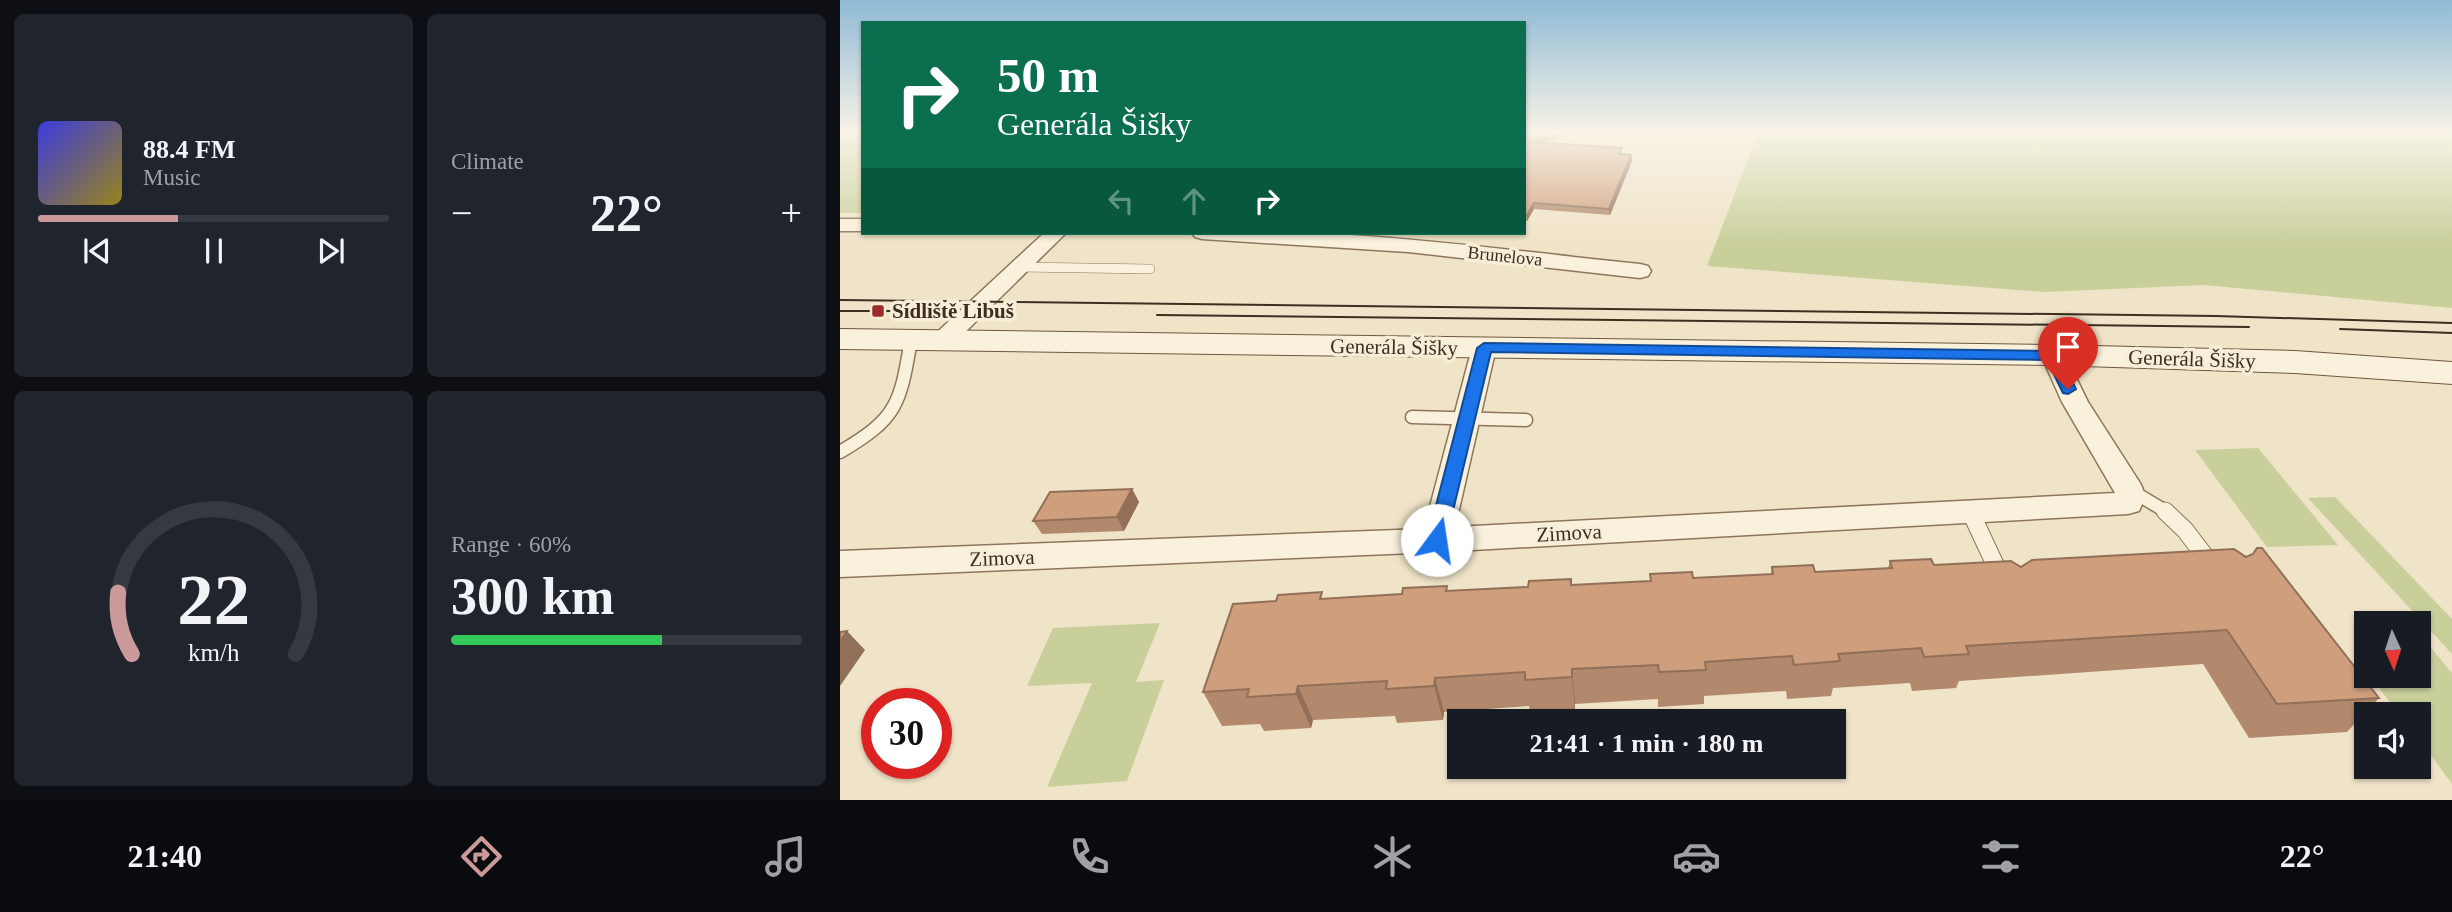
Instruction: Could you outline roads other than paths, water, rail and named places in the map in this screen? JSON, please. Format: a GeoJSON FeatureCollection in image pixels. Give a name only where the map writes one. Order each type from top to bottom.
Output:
{"type":"FeatureCollection","features":[{"type":"Feature","properties":{"kind":"main road","name":"Generála Šišky"},"geometry":{"type":"LineString","coordinates":[[840,340],[2053,355],[2295,362],[2452,373]]}},
{"type":"Feature","properties":{"kind":"street"},"geometry":{"type":"LineString","coordinates":[[840,225],[861,225]]}},
{"type":"Feature","properties":{"kind":"street"},"geometry":{"type":"LineString","coordinates":[[927,340],[1020,267],[1054,235]]}},
{"type":"Feature","properties":{"kind":"street","name":"Brunelova"},"geometry":{"type":"LineString","coordinates":[[1234,235],[1408,246],[1640,271]]}},
{"type":"Feature","properties":{"kind":"street"},"geometry":{"type":"LineString","coordinates":[[1437,540],[1484,348]]}},
{"type":"Feature","properties":{"kind":"street"},"geometry":{"type":"LineString","coordinates":[[2053,355],[2075,402],[2130,490]]}},
{"type":"Feature","properties":{"kind":"street","name":"Zimova"},"geometry":{"type":"LineString","coordinates":[[840,564],[1437,540],[2128,503],[2130,490]]}},
{"type":"Feature","properties":{"kind":"lane"},"geometry":{"type":"LineString","coordinates":[[1020,267],[1150,269]]}},
{"type":"Feature","properties":{"kind":"lane"},"geometry":{"type":"LineString","coordinates":[[840,452],[866,438],[889,419],[901,401],[927,340]]}},
{"type":"Feature","properties":{"kind":"lane"},"geometry":{"type":"LineString","coordinates":[[1412,417],[1526,420]]}},
{"type":"Feature","properties":{"kind":"lane"},"geometry":{"type":"LineString","coordinates":[[2130,490],[2148,498],[2176,518],[2223,581]]}},
{"type":"Feature","properties":{"kind":"lane"},"geometry":{"type":"LineString","coordinates":[[1970,511],[2007,591]]}},
{"type":"Feature","properties":{"kind":"tram line"},"geometry":{"type":"LineString","coordinates":[[840,300],[2216,316],[2452,323]]}},
{"type":"Feature","properties":{"kind":"tram line"},"geometry":{"type":"LineString","coordinates":[[840,311],[909,311]]}},
{"type":"Feature","properties":{"kind":"tram line"},"geometry":{"type":"LineString","coordinates":[[1157,315],[2249,327]]}},
{"type":"Feature","properties":{"kind":"tram line"},"geometry":{"type":"LineString","coordinates":[[2340,329],[2452,333]]}},
{"type":"Feature","properties":{"kind":"place","name":"Sídliště Libuš"},"geometry":{"type":"Point","coordinates":[878,311]}}]}
